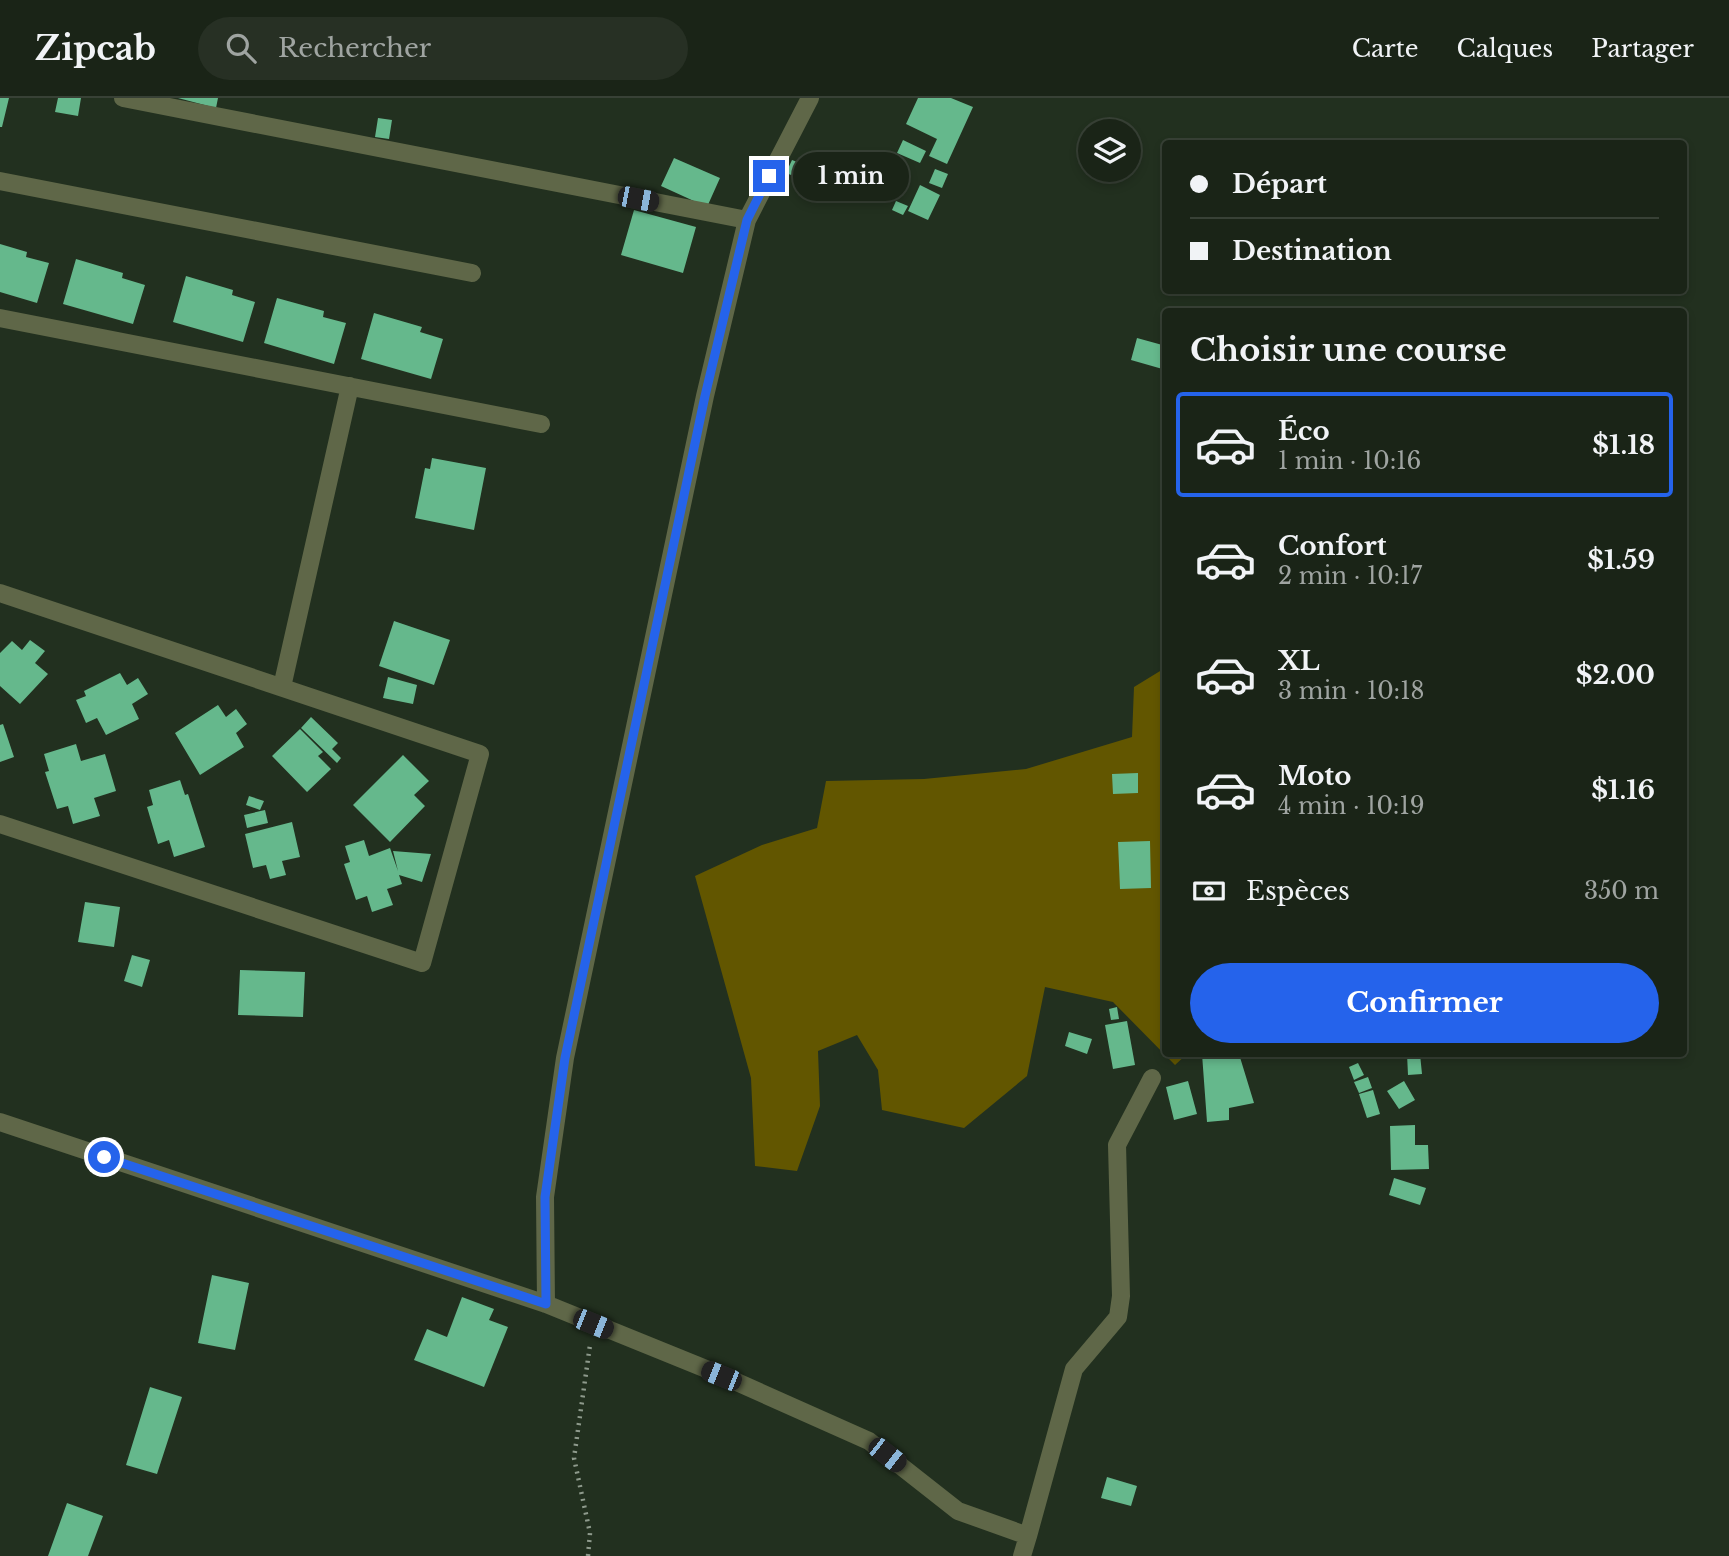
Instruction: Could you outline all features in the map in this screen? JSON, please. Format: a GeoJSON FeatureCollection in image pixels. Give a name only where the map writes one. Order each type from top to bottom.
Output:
{"type":"FeatureCollection","features":[{"type":"Feature","properties":{"kind":"street"},"geometry":{"type":"LineString","coordinates":[[123,98],[747,220]]}},
{"type":"Feature","properties":{"kind":"street"},"geometry":{"type":"LineString","coordinates":[[546,1304],[545,1197],[565,1058],[705,396],[747,220],[810,98]]}},
{"type":"Feature","properties":{"kind":"street"},"geometry":{"type":"LineString","coordinates":[[0,181],[472,273]]}},
{"type":"Feature","properties":{"kind":"street"},"geometry":{"type":"LineString","coordinates":[[0,318],[541,424]]}},
{"type":"Feature","properties":{"kind":"street"},"geometry":{"type":"LineString","coordinates":[[282,687],[350,386]]}},
{"type":"Feature","properties":{"kind":"street"},"geometry":{"type":"LineString","coordinates":[[0,593],[480,754],[422,963],[0,824]]}},
{"type":"Feature","properties":{"kind":"street"},"geometry":{"type":"LineString","coordinates":[[1022,1556],[1074,1369],[1118,1317],[1121,1296],[1117,1144],[1152,1078]]}},
{"type":"Feature","properties":{"kind":"street"},"geometry":{"type":"LineString","coordinates":[[0,1122],[546,1304],[869,1441],[958,1511],[1028,1536]]}},
{"type":"Feature","properties":{"kind":"path"},"geometry":{"type":"LineString","coordinates":[[588,1556],[590,1533],[573,1458],[593,1324]]}},
{"type":"Feature","properties":{"kind":"shaded area"},"geometry":{"type":"Polygon","coordinates":[[[1162,670],[1162,1052],[1113,1002],[1045,987],[1027,1076],[964,1128],[882,1110],[878,1070],[857,1035],[818,1051],[820,1106],[797,1171],[755,1166],[751,1078],[695,876],[762,845],[817,828],[826,781],[924,779],[1026,769],[1132,737],[1134,687],[1162,670]]]}},
{"type":"Feature","properties":{"kind":"shaded area"},"geometry":{"type":"Polygon","coordinates":[[[1167,1057],[1184,1057],[1175,1065],[1167,1057]]]}},
{"type":"Feature","properties":{"kind":"building"},"geometry":{"type":"Polygon","coordinates":[[[0,98],[9,98],[2,127],[0,127],[0,98]]]}},
{"type":"Feature","properties":{"kind":"building"},"geometry":{"type":"Polygon","coordinates":[[[58,98],[81,98],[78,116],[55,112],[58,98]]]}},
{"type":"Feature","properties":{"kind":"building"},"geometry":{"type":"Polygon","coordinates":[[[178,98],[218,98],[216,108],[178,98]]]}},
{"type":"Feature","properties":{"kind":"building"},"geometry":{"type":"Polygon","coordinates":[[[918,98],[951,98],[973,107],[947,164],[929,156],[937,139],[906,124],[918,98]]]}},
{"type":"Feature","properties":{"kind":"building"},"geometry":{"type":"Polygon","coordinates":[[[378,118],[392,120],[389,139],[375,137],[378,118]]]}},
{"type":"Feature","properties":{"kind":"building"},"geometry":{"type":"Polygon","coordinates":[[[903,140],[926,151],[920,163],[897,153],[903,140]]]}},
{"type":"Feature","properties":{"kind":"building"},"geometry":{"type":"Polygon","coordinates":[[[674,158],[720,178],[707,207],[661,186],[674,158]]]}},
{"type":"Feature","properties":{"kind":"building"},"geometry":{"type":"Polygon","coordinates":[[[792,160],[810,167],[804,180],[786,173],[792,160]]]}},
{"type":"Feature","properties":{"kind":"building"},"geometry":{"type":"Polygon","coordinates":[[[935,169],[948,174],[942,188],[929,183],[935,169]]]}},
{"type":"Feature","properties":{"kind":"building"},"geometry":{"type":"Polygon","coordinates":[[[920,185],[940,195],[928,220],[908,211],[920,185]]]}},
{"type":"Feature","properties":{"kind":"building"},"geometry":{"type":"Polygon","coordinates":[[[896,201],[908,206],[903,215],[892,210],[896,201]]]}},
{"type":"Feature","properties":{"kind":"building"},"geometry":{"type":"Polygon","coordinates":[[[634,210],[696,227],[683,273],[621,255],[634,210]]]}},
{"type":"Feature","properties":{"kind":"building"},"geometry":{"type":"Polygon","coordinates":[[[0,244],[27,252],[26,257],[49,263],[37,303],[0,292],[0,244]]]}},
{"type":"Feature","properties":{"kind":"building"},"geometry":{"type":"Polygon","coordinates":[[[76,259],[123,273],[122,278],[145,285],[133,324],[63,304],[76,259]]]}},
{"type":"Feature","properties":{"kind":"building"},"geometry":{"type":"Polygon","coordinates":[[[186,276],[233,290],[232,295],[255,302],[243,342],[173,322],[186,276]]]}},
{"type":"Feature","properties":{"kind":"building"},"geometry":{"type":"Polygon","coordinates":[[[277,298],[324,311],[323,317],[346,323],[334,364],[264,343],[277,298]]]}},
{"type":"Feature","properties":{"kind":"building"},"geometry":{"type":"Polygon","coordinates":[[[374,313],[422,327],[420,332],[443,339],[431,379],[361,359],[374,313]]]}},
{"type":"Feature","properties":{"kind":"building"},"geometry":{"type":"Polygon","coordinates":[[[1137,338],[1162,345],[1162,369],[1131,360],[1137,338]]]}},
{"type":"Feature","properties":{"kind":"building"},"geometry":{"type":"Polygon","coordinates":[[[432,458],[486,468],[474,530],[415,518],[425,468],[430,469],[432,458]]]}},
{"type":"Feature","properties":{"kind":"building"},"geometry":{"type":"Polygon","coordinates":[[[394,621],[450,640],[434,685],[379,666],[394,621]]]}},
{"type":"Feature","properties":{"kind":"building"},"geometry":{"type":"Polygon","coordinates":[[[30,640],[45,651],[35,663],[48,674],[20,704],[0,686],[0,653],[12,641],[22,650],[30,640]]]}},
{"type":"Feature","properties":{"kind":"building"},"geometry":{"type":"Polygon","coordinates":[[[120,673],[127,685],[138,678],[148,694],[132,704],[139,719],[106,735],[97,718],[86,723],[76,700],[86,696],[84,691],[120,673]]]}},
{"type":"Feature","properties":{"kind":"building"},"geometry":{"type":"Polygon","coordinates":[[[388,677],[417,685],[413,704],[383,698],[388,677]]]}},
{"type":"Feature","properties":{"kind":"building"},"geometry":{"type":"Polygon","coordinates":[[[218,705],[226,717],[236,709],[247,724],[236,733],[244,747],[200,775],[175,733],[218,705]]]}},
{"type":"Feature","properties":{"kind":"building"},"geometry":{"type":"Polygon","coordinates":[[[311,717],[338,743],[332,749],[341,758],[337,763],[301,728],[311,717]]]}},
{"type":"Feature","properties":{"kind":"building"},"geometry":{"type":"Polygon","coordinates":[[[3,724],[14,757],[0,762],[0,725],[3,724]]]}},
{"type":"Feature","properties":{"kind":"building"},"geometry":{"type":"Polygon","coordinates":[[[300,729],[323,752],[318,756],[331,769],[307,792],[272,756],[300,729]]]}},
{"type":"Feature","properties":{"kind":"building"},"geometry":{"type":"Polygon","coordinates":[[[76,744],[81,761],[105,754],[116,791],[94,798],[100,816],[73,824],[68,806],[57,809],[45,772],[49,771],[44,754],[76,744]]]}},
{"type":"Feature","properties":{"kind":"building"},"geometry":{"type":"Polygon","coordinates":[[[403,755],[429,781],[414,795],[425,806],[390,842],[353,805],[403,755]]]}},
{"type":"Feature","properties":{"kind":"building"},"geometry":{"type":"Polygon","coordinates":[[[1138,773],[1138,793],[1113,794],[1112,774],[1138,773]]]}},
{"type":"Feature","properties":{"kind":"building"},"geometry":{"type":"Polygon","coordinates":[[[180,780],[185,795],[188,794],[205,847],[174,857],[169,840],[158,844],[147,807],[153,805],[149,790],[180,780]]]}},
{"type":"Feature","properties":{"kind":"building"},"geometry":{"type":"Polygon","coordinates":[[[249,796],[264,801],[260,810],[246,805],[249,796]]]}},
{"type":"Feature","properties":{"kind":"building"},"geometry":{"type":"Polygon","coordinates":[[[265,810],[268,823],[247,828],[244,815],[265,810]]]}},
{"type":"Feature","properties":{"kind":"building"},"geometry":{"type":"Polygon","coordinates":[[[292,822],[300,857],[282,861],[286,875],[270,879],[266,865],[253,868],[245,834],[292,822]]]}},
{"type":"Feature","properties":{"kind":"building"},"geometry":{"type":"Polygon","coordinates":[[[364,840],[369,856],[390,848],[398,871],[393,851],[431,854],[422,882],[399,875],[402,884],[387,889],[393,905],[372,912],[367,896],[356,900],[344,864],[350,862],[345,846],[364,840]]]}},
{"type":"Feature","properties":{"kind":"building"},"geometry":{"type":"Polygon","coordinates":[[[1150,841],[1151,888],[1120,889],[1118,842],[1150,841]]]}},
{"type":"Feature","properties":{"kind":"building"},"geometry":{"type":"Polygon","coordinates":[[[85,902],[120,907],[114,947],[78,942],[85,902]]]}},
{"type":"Feature","properties":{"kind":"building"},"geometry":{"type":"Polygon","coordinates":[[[132,955],[150,960],[142,987],[124,981],[132,955]]]}},
{"type":"Feature","properties":{"kind":"building"},"geometry":{"type":"Polygon","coordinates":[[[240,970],[305,972],[303,1017],[238,1015],[240,970]]]}},
{"type":"Feature","properties":{"kind":"building"},"geometry":{"type":"Polygon","coordinates":[[[1117,1007],[1119,1019],[1111,1020],[1109,1009],[1117,1007]]]}},
{"type":"Feature","properties":{"kind":"building"},"geometry":{"type":"Polygon","coordinates":[[[1127,1021],[1135,1065],[1113,1069],[1105,1025],[1127,1021]]]}},
{"type":"Feature","properties":{"kind":"building"},"geometry":{"type":"Polygon","coordinates":[[[1069,1032],[1092,1039],[1087,1054],[1065,1046],[1069,1032]]]}},
{"type":"Feature","properties":{"kind":"building"},"geometry":{"type":"Polygon","coordinates":[[[1202,1057],[1240,1057],[1254,1103],[1229,1108],[1229,1120],[1207,1122],[1202,1057]]]}},
{"type":"Feature","properties":{"kind":"building"},"geometry":{"type":"Polygon","coordinates":[[[1407,1057],[1420,1057],[1422,1074],[1408,1075],[1407,1057]]]}},
{"type":"Feature","properties":{"kind":"building"},"geometry":{"type":"Polygon","coordinates":[[[1358,1063],[1364,1075],[1354,1080],[1349,1067],[1358,1063]]]}},
{"type":"Feature","properties":{"kind":"building"},"geometry":{"type":"Polygon","coordinates":[[[1368,1077],[1372,1088],[1359,1093],[1354,1082],[1368,1077]]]}},
{"type":"Feature","properties":{"kind":"building"},"geometry":{"type":"Polygon","coordinates":[[[1188,1081],[1197,1114],[1174,1120],[1166,1087],[1188,1081]]]}},
{"type":"Feature","properties":{"kind":"building"},"geometry":{"type":"Polygon","coordinates":[[[1404,1081],[1415,1100],[1399,1109],[1387,1091],[1404,1081]]]}},
{"type":"Feature","properties":{"kind":"building"},"geometry":{"type":"Polygon","coordinates":[[[1373,1090],[1380,1114],[1367,1118],[1359,1094],[1373,1090]]]}},
{"type":"Feature","properties":{"kind":"building"},"geometry":{"type":"Polygon","coordinates":[[[1415,1125],[1415,1145],[1428,1145],[1429,1169],[1391,1170],[1390,1126],[1415,1125]]]}},
{"type":"Feature","properties":{"kind":"building"},"geometry":{"type":"Polygon","coordinates":[[[1394,1178],[1426,1188],[1420,1205],[1389,1195],[1394,1178]]]}},
{"type":"Feature","properties":{"kind":"building"},"geometry":{"type":"Polygon","coordinates":[[[212,1275],[249,1283],[235,1350],[198,1343],[212,1275]]]}},
{"type":"Feature","properties":{"kind":"building"},"geometry":{"type":"Polygon","coordinates":[[[462,1297],[494,1309],[489,1320],[508,1327],[484,1387],[414,1360],[427,1329],[447,1337],[462,1297]]]}},
{"type":"Feature","properties":{"kind":"building"},"geometry":{"type":"Polygon","coordinates":[[[150,1387],[182,1397],[157,1474],[126,1465],[150,1387]]]}},
{"type":"Feature","properties":{"kind":"building"},"geometry":{"type":"Polygon","coordinates":[[[1107,1477],[1137,1486],[1131,1506],[1101,1498],[1107,1477]]]}},
{"type":"Feature","properties":{"kind":"building"},"geometry":{"type":"Polygon","coordinates":[[[67,1503],[103,1516],[88,1556],[48,1556],[67,1503]]]}},
{"type":"Feature","properties":{"kind":"route"},"geometry":{"type":"LineString","coordinates":[[104,1157],[546,1304],[545,1197],[565,1058],[705,396],[747,220],[769,176]]}}]}
